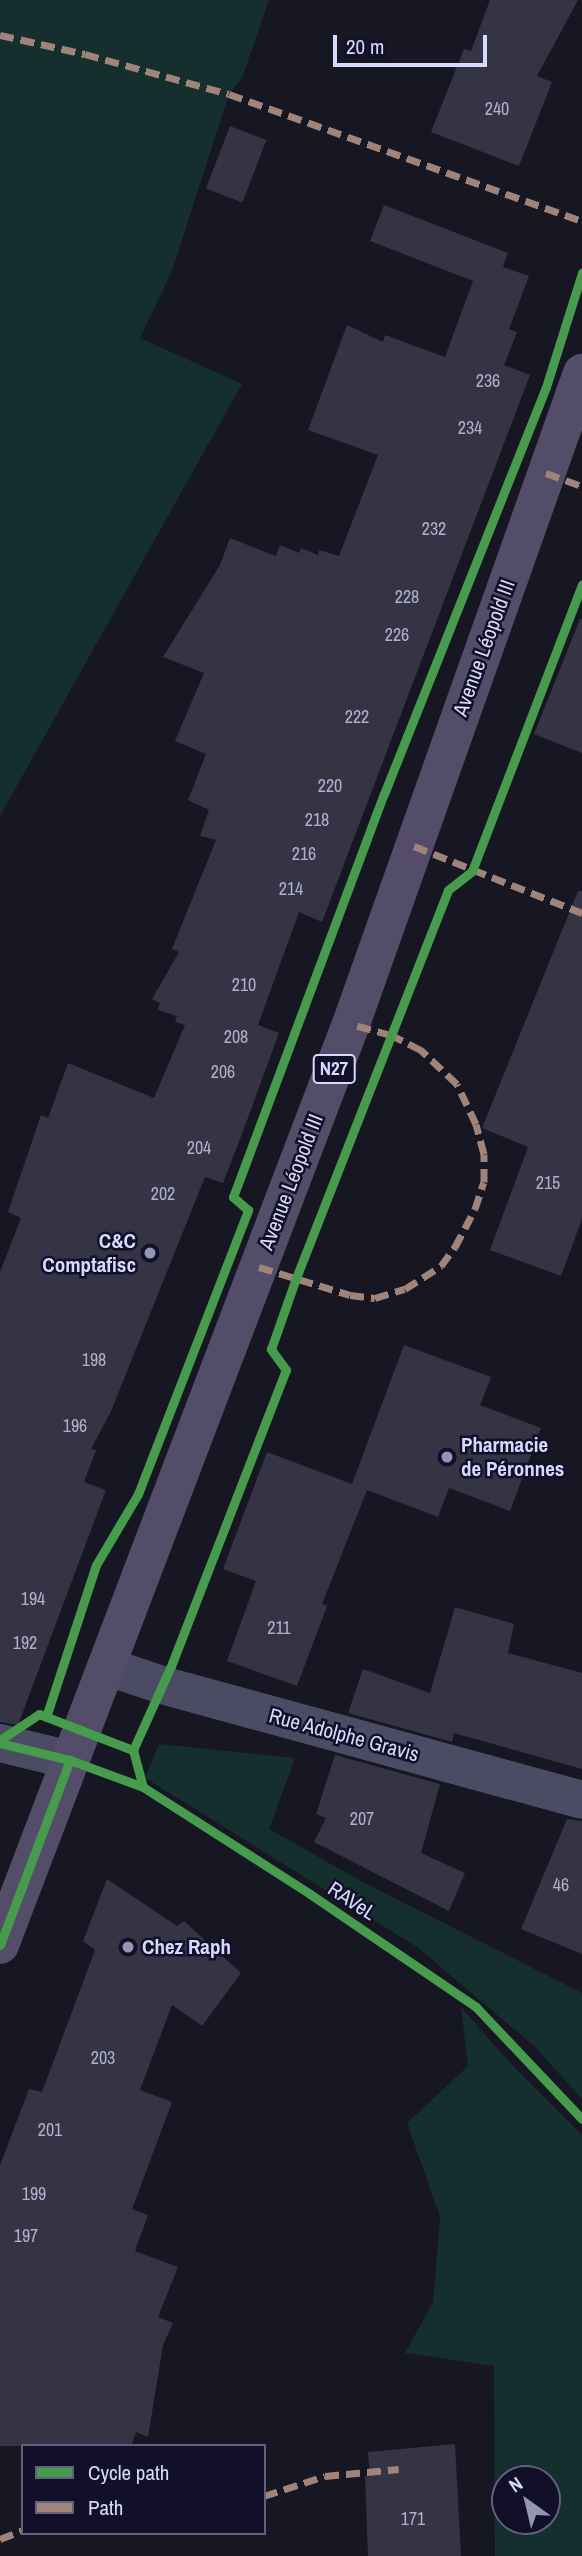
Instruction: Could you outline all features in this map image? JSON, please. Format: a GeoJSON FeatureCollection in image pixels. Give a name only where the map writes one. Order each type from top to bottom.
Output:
{"type":"FeatureCollection","features":[{"type":"Feature","properties":{"kind":"main road","name":"Avenue Léopold III"},"geometry":{"type":"LineString","coordinates":[[0,1945],[351,1024],[582,373]]}},
{"type":"Feature","properties":{"kind":"street","name":"Rue Adolphe Gravis"},"geometry":{"type":"LineString","coordinates":[[108,1667],[162,1685],[582,1800]]}},
{"type":"Feature","properties":{"kind":"street"},"geometry":{"type":"LineString","coordinates":[[0,1743],[70,1759]]}},
{"type":"Feature","properties":{"kind":"green space"},"geometry":{"type":"Polygon","coordinates":[[[0,0],[269,0],[242,78],[229,94],[172,271],[140,338],[242,384],[0,816],[0,0]]]}},
{"type":"Feature","properties":{"kind":"green space"},"geometry":{"type":"Polygon","coordinates":[[[159,1744],[295,1758],[269,1829],[361,1881],[582,1993],[582,2099],[535,2047],[417,1947],[145,1778],[159,1744]]]}},
{"type":"Feature","properties":{"kind":"green space"},"geometry":{"type":"Polygon","coordinates":[[[461,2007],[512,2065],[582,2135],[582,2556],[495,2556],[495,2535],[561,2535],[561,2465],[495,2465],[494,2366],[405,2353],[433,2302],[440,2217],[407,2123],[468,2066],[461,2007]]]}},
{"type":"Feature","properties":{"kind":"building"},"geometry":{"type":"Polygon","coordinates":[[[490,0],[578,0],[537,76],[552,82],[519,166],[431,132],[464,49],[471,51],[490,0]]]}},
{"type":"Feature","properties":{"kind":"building"},"geometry":{"type":"Polygon","coordinates":[[[230,126],[266,140],[242,203],[206,189],[230,126]]]}},
{"type":"Feature","properties":{"kind":"building"},"geometry":{"type":"Polygon","coordinates":[[[384,205],[508,253],[503,267],[529,276],[509,329],[517,332],[504,365],[530,375],[322,922],[299,912],[258,1025],[279,1033],[239,1142],[223,1183],[205,1177],[111,1411],[91,1449],[96,1450],[84,1482],[106,1490],[18,1725],[0,1722],[0,1272],[21,1218],[8,1212],[41,1115],[48,1118],[68,1063],[154,1098],[185,1025],[175,1022],[177,1016],[158,1010],[160,1003],[152,999],[179,952],[172,949],[216,840],[200,836],[209,810],[188,800],[206,754],[175,741],[204,673],[163,657],[220,565],[230,538],[276,556],[280,545],[299,553],[301,548],[318,555],[319,550],[339,556],[378,455],[308,430],[347,325],[383,342],[385,335],[445,357],[473,281],[370,241],[384,205]]]}},
{"type":"Feature","properties":{"kind":"building"},"geometry":{"type":"Polygon","coordinates":[[[582,619],[582,753],[534,734],[582,619]]]}},
{"type":"Feature","properties":{"kind":"building"},"geometry":{"type":"Polygon","coordinates":[[[578,891],[582,891],[582,1219],[561,1276],[490,1250],[528,1147],[482,1128],[578,891]]]}},
{"type":"Feature","properties":{"kind":"building"},"geometry":{"type":"Polygon","coordinates":[[[404,1345],[491,1377],[480,1405],[541,1428],[510,1511],[449,1488],[438,1517],[367,1490],[322,1604],[327,1606],[297,1686],[227,1661],[256,1581],[223,1569],[267,1452],[352,1484],[404,1345]]]}},
{"type":"Feature","properties":{"kind":"building"},"geometry":{"type":"Polygon","coordinates":[[[455,1607],[514,1624],[508,1653],[582,1673],[582,1769],[454,1733],[452,1742],[348,1713],[363,1669],[430,1693],[455,1607]]]}},
{"type":"Feature","properties":{"kind":"building"},"geometry":{"type":"Polygon","coordinates":[[[335,1755],[440,1784],[421,1853],[465,1873],[449,1911],[314,1842],[326,1818],[316,1814],[335,1755]]]}},
{"type":"Feature","properties":{"kind":"building"},"geometry":{"type":"Polygon","coordinates":[[[567,1819],[582,1821],[582,1954],[521,1929],[567,1819]]]}},
{"type":"Feature","properties":{"kind":"building"},"geometry":{"type":"Polygon","coordinates":[[[107,1879],[177,1926],[184,1921],[241,1973],[202,2026],[172,2005],[140,2090],[172,2102],[132,2209],[148,2215],[135,2251],[178,2267],[158,2317],[173,2323],[163,2345],[148,2437],[136,2432],[132,2444],[0,2446],[0,2165],[29,2089],[42,2092],[95,1950],[83,1941],[107,1879]]]}},
{"type":"Feature","properties":{"kind":"building"},"geometry":{"type":"Polygon","coordinates":[[[455,2444],[461,2556],[368,2556],[365,2476],[370,2477],[368,2452],[455,2444]]]}},
{"type":"Feature","properties":{"kind":"marked path"},"geometry":{"type":"LineString","coordinates":[[0,35],[85,54],[229,94],[582,221]]}},
{"type":"Feature","properties":{"kind":"marked path"},"geometry":{"type":"LineString","coordinates":[[546,473],[582,486]]}},
{"type":"Feature","properties":{"kind":"marked path"},"geometry":{"type":"LineString","coordinates":[[414,846],[582,913]]}},
{"type":"Feature","properties":{"kind":"marked path"},"geometry":{"type":"LineString","coordinates":[[259,1267],[350,1295],[375,1298],[405,1289],[441,1266],[455,1247],[475,1209],[484,1182],[484,1154],[476,1124],[457,1084],[421,1050],[391,1035],[351,1024]]}},
{"type":"Feature","properties":{"kind":"marked path"},"geometry":{"type":"LineString","coordinates":[[266,2495],[325,2476],[399,2469]]}},
{"type":"Feature","properties":{"kind":"marked path"},"geometry":{"type":"LineString","coordinates":[[0,2539],[21,2531]]}},
{"type":"Feature","properties":{"kind":"cycle path"},"geometry":{"type":"LineString","coordinates":[[46,1717],[96,1565],[138,1494],[248,1210],[233,1197],[384,794],[546,387],[582,273]]}},
{"type":"Feature","properties":{"kind":"cycle path"},"geometry":{"type":"LineString","coordinates":[[133,1750],[171,1666],[286,1370],[271,1349],[296,1278],[448,890],[472,871],[582,584]]}},
{"type":"Feature","properties":{"kind":"cycle path"},"geometry":{"type":"LineString","coordinates":[[0,1740],[39,1714],[133,1750],[143,1787]]}},
{"type":"Feature","properties":{"kind":"cycle path","name":"RAVeL"},"geometry":{"type":"LineString","coordinates":[[0,1743],[70,1760],[143,1787],[310,1894],[476,2007],[582,2119]]}},
{"type":"Feature","properties":{"kind":"cycle path"},"geometry":{"type":"LineString","coordinates":[[0,1945],[70,1760]]}},
{"type":"Feature","properties":{"kind":"place","name":"C&C Comptafisc"},"geometry":{"type":"Point","coordinates":[150,1253]}},
{"type":"Feature","properties":{"kind":"place","name":"Pharmacie de Péronnes"},"geometry":{"type":"Point","coordinates":[447,1457]}},
{"type":"Feature","properties":{"kind":"place","name":"Chez Raph"},"geometry":{"type":"Point","coordinates":[128,1947]}}]}
